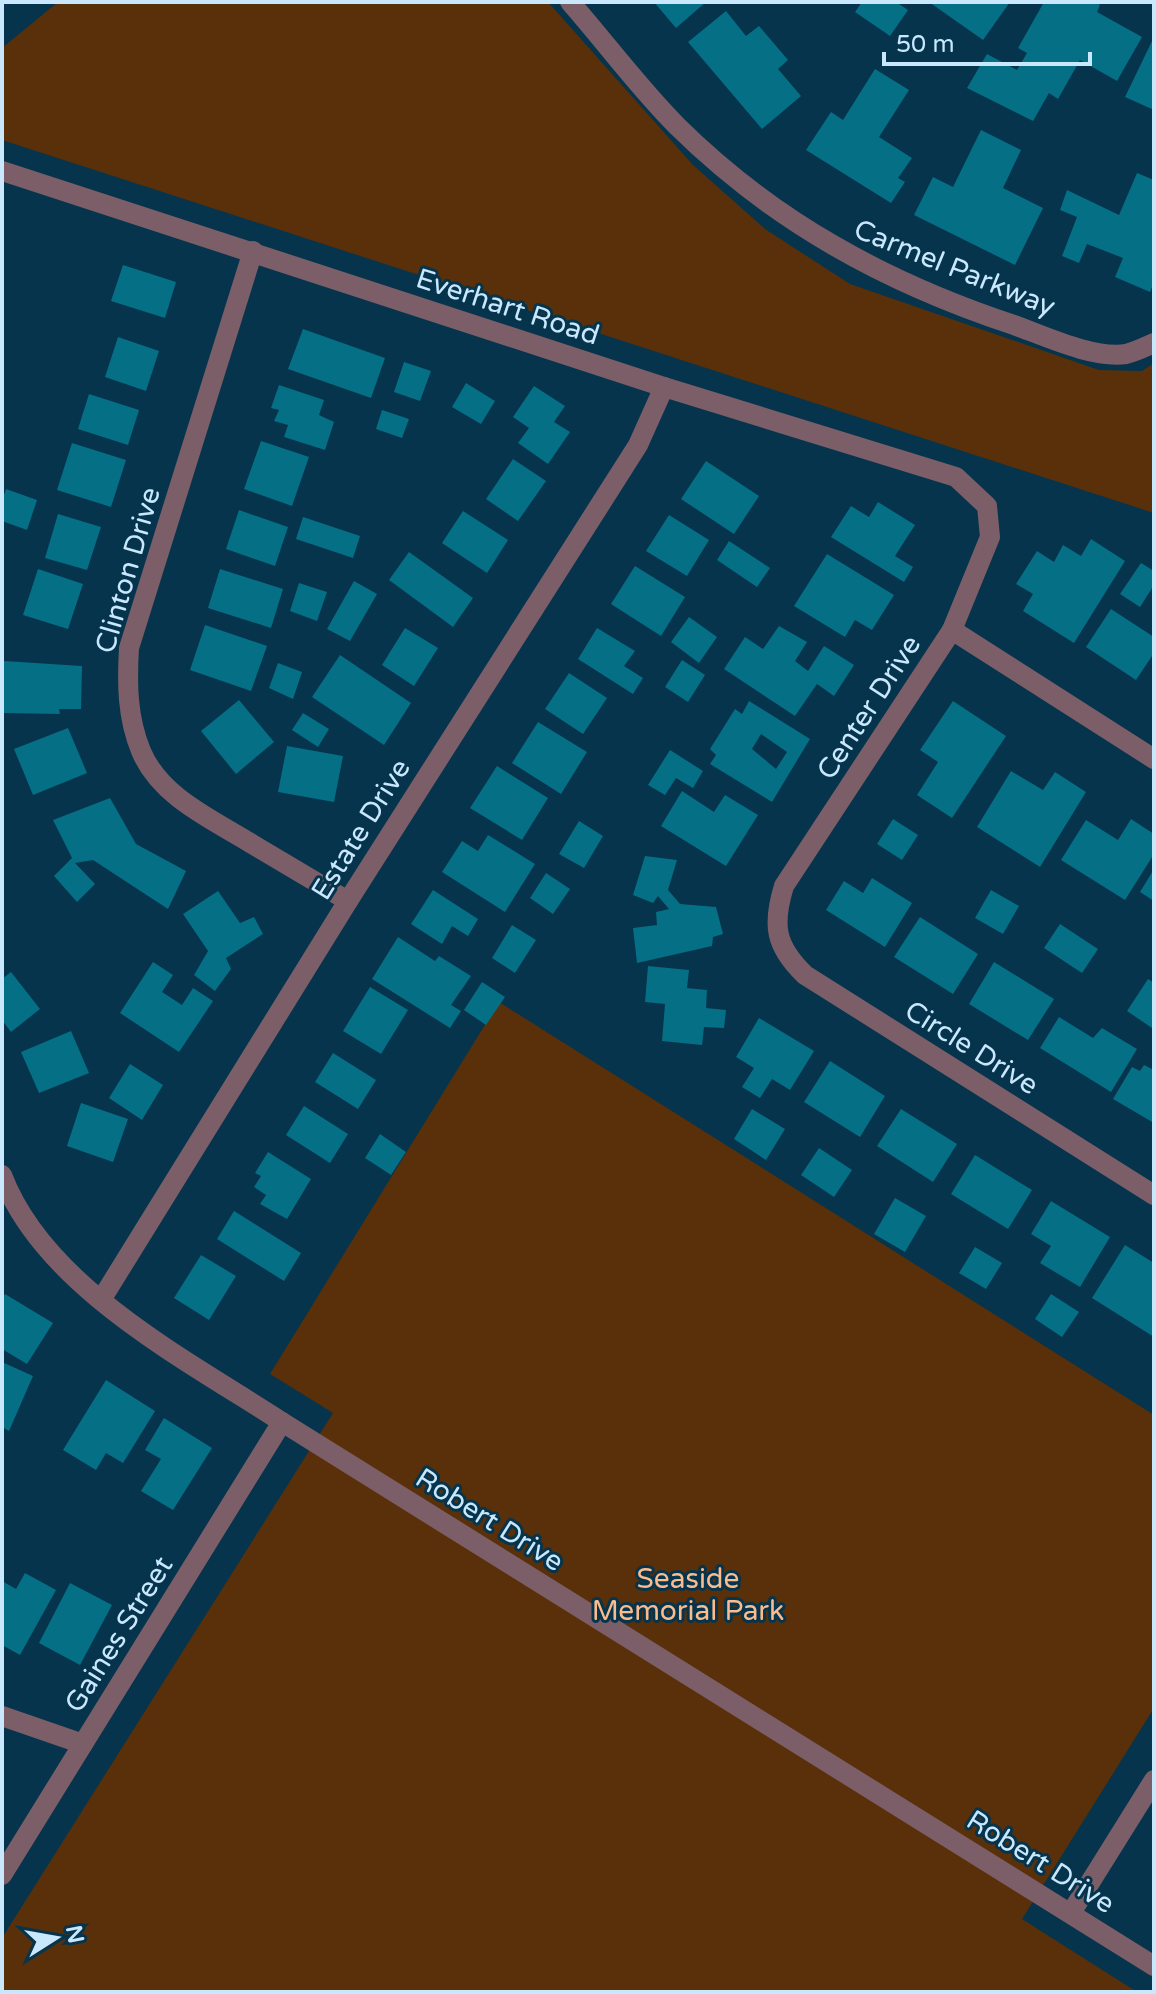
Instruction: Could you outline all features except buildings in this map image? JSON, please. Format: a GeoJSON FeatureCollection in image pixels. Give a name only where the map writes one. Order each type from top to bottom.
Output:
{"type":"FeatureCollection","features":[{"type":"Feature","properties":{"kind":"street","name":"Carmel Parkway"},"geometry":{"type":"LineString","coordinates":[[570,2],[677,126],[754,194],[836,249],[909,285],[995,319],[1099,353],[1126,354],[1154,343]]}},
{"type":"Feature","properties":{"kind":"street","name":"Everhart Road"},"geometry":{"type":"LineString","coordinates":[[2,171],[664,387],[956,477],[987,506]]}},
{"type":"Feature","properties":{"kind":"street","name":"Clinton Drive"},"geometry":{"type":"LineString","coordinates":[[253,251],[129,648],[127,685],[132,723],[142,753],[161,781],[185,803],[348,901]]}},
{"type":"Feature","properties":{"kind":"street","name":"Estate Drive"},"geometry":{"type":"LineString","coordinates":[[101,1300],[348,901],[638,445],[664,387]]}},
{"type":"Feature","properties":{"kind":"street","name":"Center Drive"},"geometry":{"type":"LineString","coordinates":[[777,931],[777,909],[784,886],[952,630],[990,537],[987,506]]}},
{"type":"Feature","properties":{"kind":"street"},"geometry":{"type":"LineString","coordinates":[[952,630],[1154,759]]}},
{"type":"Feature","properties":{"kind":"street","name":"Circle Drive"},"geometry":{"type":"LineString","coordinates":[[777,931],[787,958],[805,975],[1154,1195]]}},
{"type":"Feature","properties":{"kind":"street","name":"Robert Drive"},"geometry":{"type":"LineString","coordinates":[[4,1189],[32,1230],[64,1268],[101,1300],[282,1422],[1154,1966]]}},
{"type":"Feature","properties":{"kind":"street","name":"Gaines Street"},"geometry":{"type":"LineString","coordinates":[[2,1875],[282,1422]]}},
{"type":"Feature","properties":{"kind":"street"},"geometry":{"type":"LineString","coordinates":[[2,1716],[83,1744]]}},
{"type":"Feature","properties":{"kind":"street"},"geometry":{"type":"LineString","coordinates":[[1071,1913],[1154,1780]]}},
{"type":"Feature","properties":{"kind":"green space"},"geometry":{"type":"Polygon","coordinates":[[[58,2],[548,2],[693,165],[765,229],[850,284],[1099,370],[1142,371],[1154,363],[1154,513],[2,140],[2,48],[58,2]]]}},
{"type":"Feature","properties":{"kind":"green space","name":"Seaside Memorial Park"},"geometry":{"type":"Polygon","coordinates":[[[499,1002],[1154,1415],[1154,1708],[1022,1919],[1137,1992],[2,1992],[2,1938],[333,1413],[270,1374],[499,1002]]]}}]}
